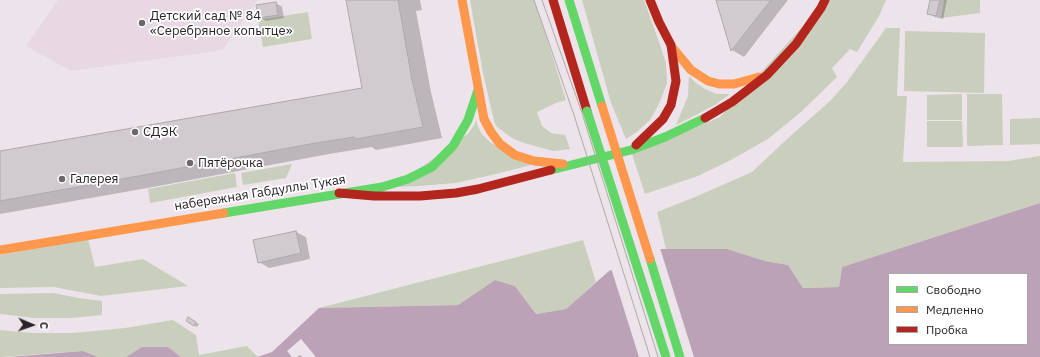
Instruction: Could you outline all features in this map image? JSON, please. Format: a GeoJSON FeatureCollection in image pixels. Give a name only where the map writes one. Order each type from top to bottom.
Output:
{"type":"FeatureCollection","features":[{"type":"Feature","properties":{"kind":"main road"},"geometry":{"type":"LineString","coordinates":[[462,0],[484,119],[490,132],[500,144],[515,155],[534,161],[574,165]]}},
{"type":"Feature","properties":{"kind":"main road"},"geometry":{"type":"LineString","coordinates":[[553,0],[666,357]]}},
{"type":"Feature","properties":{"kind":"main road"},"geometry":{"type":"LineString","coordinates":[[569,0],[680,357]]}},
{"type":"Feature","properties":{"kind":"main road"},"geometry":{"type":"LineString","coordinates":[[650,0],[671,45],[691,70],[700,77],[719,84],[734,84],[767,74]]}},
{"type":"Feature","properties":{"kind":"main road"},"geometry":{"type":"LineString","coordinates":[[339,193],[374,196],[412,196],[456,193],[478,189],[631,150],[665,137],[701,120],[732,102],[767,74],[796,44],[825,0]]}},
{"type":"Feature","properties":{"kind":"main road"},"geometry":{"type":"LineString","coordinates":[[631,150],[663,119],[671,105],[676,81],[671,45]]}},
{"type":"Feature","properties":{"kind":"main road","name":"набережная Габдуллы Тукая"},"geometry":{"type":"LineString","coordinates":[[0,250],[382,186],[408,179],[432,167],[453,146],[468,120],[478,90]]}},
{"type":"Feature","properties":{"kind":"shaded area","name":"Детский сад № 84 «Серебряное копытце»"},"geometry":{"type":"Polygon","coordinates":[[[58,0],[258,0],[223,49],[71,71],[26,46],[58,0]]]}},
{"type":"Feature","properties":{"kind":"shaded area"},"geometry":{"type":"Polygon","coordinates":[[[1040,203],[1040,357],[257,357],[272,352],[319,308],[458,305],[495,280],[515,286],[536,314],[566,309],[609,271],[660,249],[727,249],[765,261],[788,265],[803,288],[839,287],[842,267],[1040,203]]]}},
{"type":"Feature","properties":{"kind":"shaded area"},"geometry":{"type":"Polygon","coordinates":[[[142,347],[168,347],[181,357],[126,357],[142,347]]]}},
{"type":"Feature","properties":{"kind":"shaded area"},"geometry":{"type":"Polygon","coordinates":[[[83,351],[98,357],[9,357],[83,351]]]}},
{"type":"Feature","properties":{"kind":"green space"},"geometry":{"type":"Polygon","coordinates":[[[470,0],[534,0],[566,100],[537,112],[542,126],[551,133],[565,135],[570,149],[553,151],[524,143],[512,138],[496,126],[483,73],[470,0]]]}},
{"type":"Feature","properties":{"kind":"green space"},"geometry":{"type":"Polygon","coordinates":[[[582,0],[644,0],[666,63],[667,83],[660,102],[650,120],[626,139],[611,103],[582,0]]]}},
{"type":"Feature","properties":{"kind":"green space"},"geometry":{"type":"Polygon","coordinates":[[[827,0],[886,0],[879,16],[857,52],[850,49],[832,68],[837,77],[801,112],[768,139],[731,160],[698,176],[645,194],[632,154],[720,117],[827,0]]]}},
{"type":"Feature","properties":{"kind":"green space"},"geometry":{"type":"Polygon","coordinates":[[[944,0],[980,0],[980,13],[941,18],[944,0]]]}},
{"type":"Feature","properties":{"kind":"green space"},"geometry":{"type":"Polygon","coordinates":[[[308,12],[312,39],[263,47],[258,20],[308,12]]]}},
{"type":"Feature","properties":{"kind":"green space"},"geometry":{"type":"Polygon","coordinates":[[[886,28],[900,28],[897,96],[907,96],[903,162],[1008,161],[1040,156],[1040,203],[842,267],[839,287],[803,288],[788,265],[765,261],[727,249],[666,249],[657,212],[752,172],[830,101],[847,82],[886,28]]]}},
{"type":"Feature","properties":{"kind":"green space"},"geometry":{"type":"Polygon","coordinates":[[[905,31],[985,33],[984,93],[904,91],[905,31]]]}},
{"type":"Feature","properties":{"kind":"green space"},"geometry":{"type":"Polygon","coordinates":[[[689,76],[705,89],[717,94],[730,94],[715,105],[676,125],[688,96],[689,76]]]}},
{"type":"Feature","properties":{"kind":"green space"},"geometry":{"type":"Polygon","coordinates":[[[962,94],[962,120],[927,120],[927,95],[962,94]]]}},
{"type":"Feature","properties":{"kind":"green space"},"geometry":{"type":"Polygon","coordinates":[[[967,94],[1002,94],[1003,145],[967,146],[967,94]]]}},
{"type":"Feature","properties":{"kind":"green space"},"geometry":{"type":"Polygon","coordinates":[[[1040,118],[1040,144],[1010,145],[1010,119],[1040,118]]]}},
{"type":"Feature","properties":{"kind":"green space"},"geometry":{"type":"Polygon","coordinates":[[[477,120],[481,133],[491,143],[535,164],[456,183],[394,187],[469,133],[477,120]]]}},
{"type":"Feature","properties":{"kind":"green space"},"geometry":{"type":"Polygon","coordinates":[[[927,121],[962,121],[963,147],[927,147],[927,121]]]}},
{"type":"Feature","properties":{"kind":"green space"},"geometry":{"type":"Polygon","coordinates":[[[292,164],[286,178],[243,185],[241,173],[292,164]]]}},
{"type":"Feature","properties":{"kind":"green space"},"geometry":{"type":"Polygon","coordinates":[[[235,173],[237,187],[150,203],[148,189],[235,173]]]}},
{"type":"Feature","properties":{"kind":"green space"},"geometry":{"type":"Polygon","coordinates":[[[88,239],[95,267],[143,259],[188,286],[101,296],[54,287],[0,288],[0,255],[88,239]]]}},
{"type":"Feature","properties":{"kind":"green space"},"geometry":{"type":"Polygon","coordinates":[[[583,240],[596,282],[566,309],[536,314],[515,286],[495,280],[458,305],[319,308],[583,240]]]}},
{"type":"Feature","properties":{"kind":"green space"},"geometry":{"type":"Polygon","coordinates":[[[53,293],[102,301],[102,315],[72,318],[35,318],[0,314],[0,294],[53,293]]]}},
{"type":"Feature","properties":{"kind":"green space"},"geometry":{"type":"Polygon","coordinates":[[[173,320],[196,335],[199,355],[247,346],[258,357],[181,357],[168,347],[143,347],[126,357],[98,357],[83,351],[0,357],[0,330],[32,333],[73,333],[125,328],[173,320]]]}},
{"type":"Feature","properties":{"kind":"pier"},"geometry":{"type":"Polygon","coordinates":[[[660,248],[694,357],[639,357],[611,268],[660,248]]]}},
{"type":"Feature","properties":{"kind":"pier"},"geometry":{"type":"Polygon","coordinates":[[[301,339],[316,357],[302,357],[300,355],[297,357],[292,357],[287,351],[301,339]]]}},
{"type":"Feature","properties":{"kind":"building"},"geometry":{"type":"Polygon","coordinates":[[[346,0],[398,0],[412,80],[423,127],[356,139],[354,137],[310,144],[0,201],[0,151],[362,88],[346,0]]]}},
{"type":"Feature","properties":{"kind":"building"},"geometry":{"type":"Polygon","coordinates":[[[716,0],[771,0],[731,51],[716,0]]]}},
{"type":"Feature","properties":{"kind":"building"},"geometry":{"type":"Polygon","coordinates":[[[930,0],[940,0],[936,16],[927,14],[930,0]]]}},
{"type":"Feature","properties":{"kind":"building"},"geometry":{"type":"Polygon","coordinates":[[[276,2],[278,15],[258,18],[256,5],[276,2]]]}},
{"type":"Feature","properties":{"kind":"building"},"geometry":{"type":"Polygon","coordinates":[[[296,231],[301,253],[258,263],[253,240],[296,231]]]}},
{"type":"Feature","properties":{"kind":"building"},"geometry":{"type":"Polygon","coordinates":[[[188,317],[196,322],[194,326],[186,321],[188,317]]]}},
{"type":"Feature","properties":{"kind":"tram line"},"geometry":{"type":"LineString","coordinates":[[534,0],[574,115],[650,357]]}},
{"type":"Feature","properties":{"kind":"tram line"},"geometry":{"type":"LineString","coordinates":[[542,0],[582,113],[658,357]]}},
{"type":"Feature","properties":{"kind":"traffic: fast"},"geometry":{"type":"LineString","coordinates":[[569,0],[602,106]]}},
{"type":"Feature","properties":{"kind":"traffic: fast"},"geometry":{"type":"LineString","coordinates":[[224,213],[382,187],[408,179],[432,167],[453,146],[468,120],[478,90]]}},
{"type":"Feature","properties":{"kind":"traffic: fast"},"geometry":{"type":"LineString","coordinates":[[587,111],[666,357]]}},
{"type":"Feature","properties":{"kind":"traffic: fast"},"geometry":{"type":"LineString","coordinates":[[551,170],[631,150],[665,137],[705,118]]}},
{"type":"Feature","properties":{"kind":"traffic: fast"},"geometry":{"type":"LineString","coordinates":[[650,259],[680,357]]}},
{"type":"Feature","properties":{"kind":"traffic: slow"},"geometry":{"type":"LineString","coordinates":[[462,0],[484,119],[491,132],[500,144],[515,155],[534,161],[563,164]]}},
{"type":"Feature","properties":{"kind":"traffic: slow"},"geometry":{"type":"LineString","coordinates":[[671,46],[691,70],[708,81],[719,84],[734,84],[759,77]]}},
{"type":"Feature","properties":{"kind":"traffic: slow"},"geometry":{"type":"LineString","coordinates":[[602,106],[650,259]]}},
{"type":"Feature","properties":{"kind":"traffic: slow"},"geometry":{"type":"LineString","coordinates":[[0,250],[224,213]]}},
{"type":"Feature","properties":{"kind":"traffic: jam"},"geometry":{"type":"LineString","coordinates":[[553,0],[587,111]]}},
{"type":"Feature","properties":{"kind":"traffic: jam"},"geometry":{"type":"LineString","coordinates":[[636,145],[663,119],[671,105],[676,81],[671,45],[650,0]]}},
{"type":"Feature","properties":{"kind":"traffic: jam"},"geometry":{"type":"LineString","coordinates":[[705,118],[732,102],[767,75],[796,44],[825,0]]}},
{"type":"Feature","properties":{"kind":"traffic: jam"},"geometry":{"type":"LineString","coordinates":[[339,193],[374,196],[420,196],[456,193],[478,189],[551,170]]}},
{"type":"Feature","properties":{"kind":"place","name":"Детский сад № 84 «Серебряное копытце»"},"geometry":{"type":"Point","coordinates":[142,23]}},
{"type":"Feature","properties":{"kind":"place","name":"СДЭК"},"geometry":{"type":"Point","coordinates":[135,132]}},
{"type":"Feature","properties":{"kind":"place","name":"Пятёрочка"},"geometry":{"type":"Point","coordinates":[190,163]}},
{"type":"Feature","properties":{"kind":"place","name":"Галерея"},"geometry":{"type":"Point","coordinates":[62,179]}}]}
